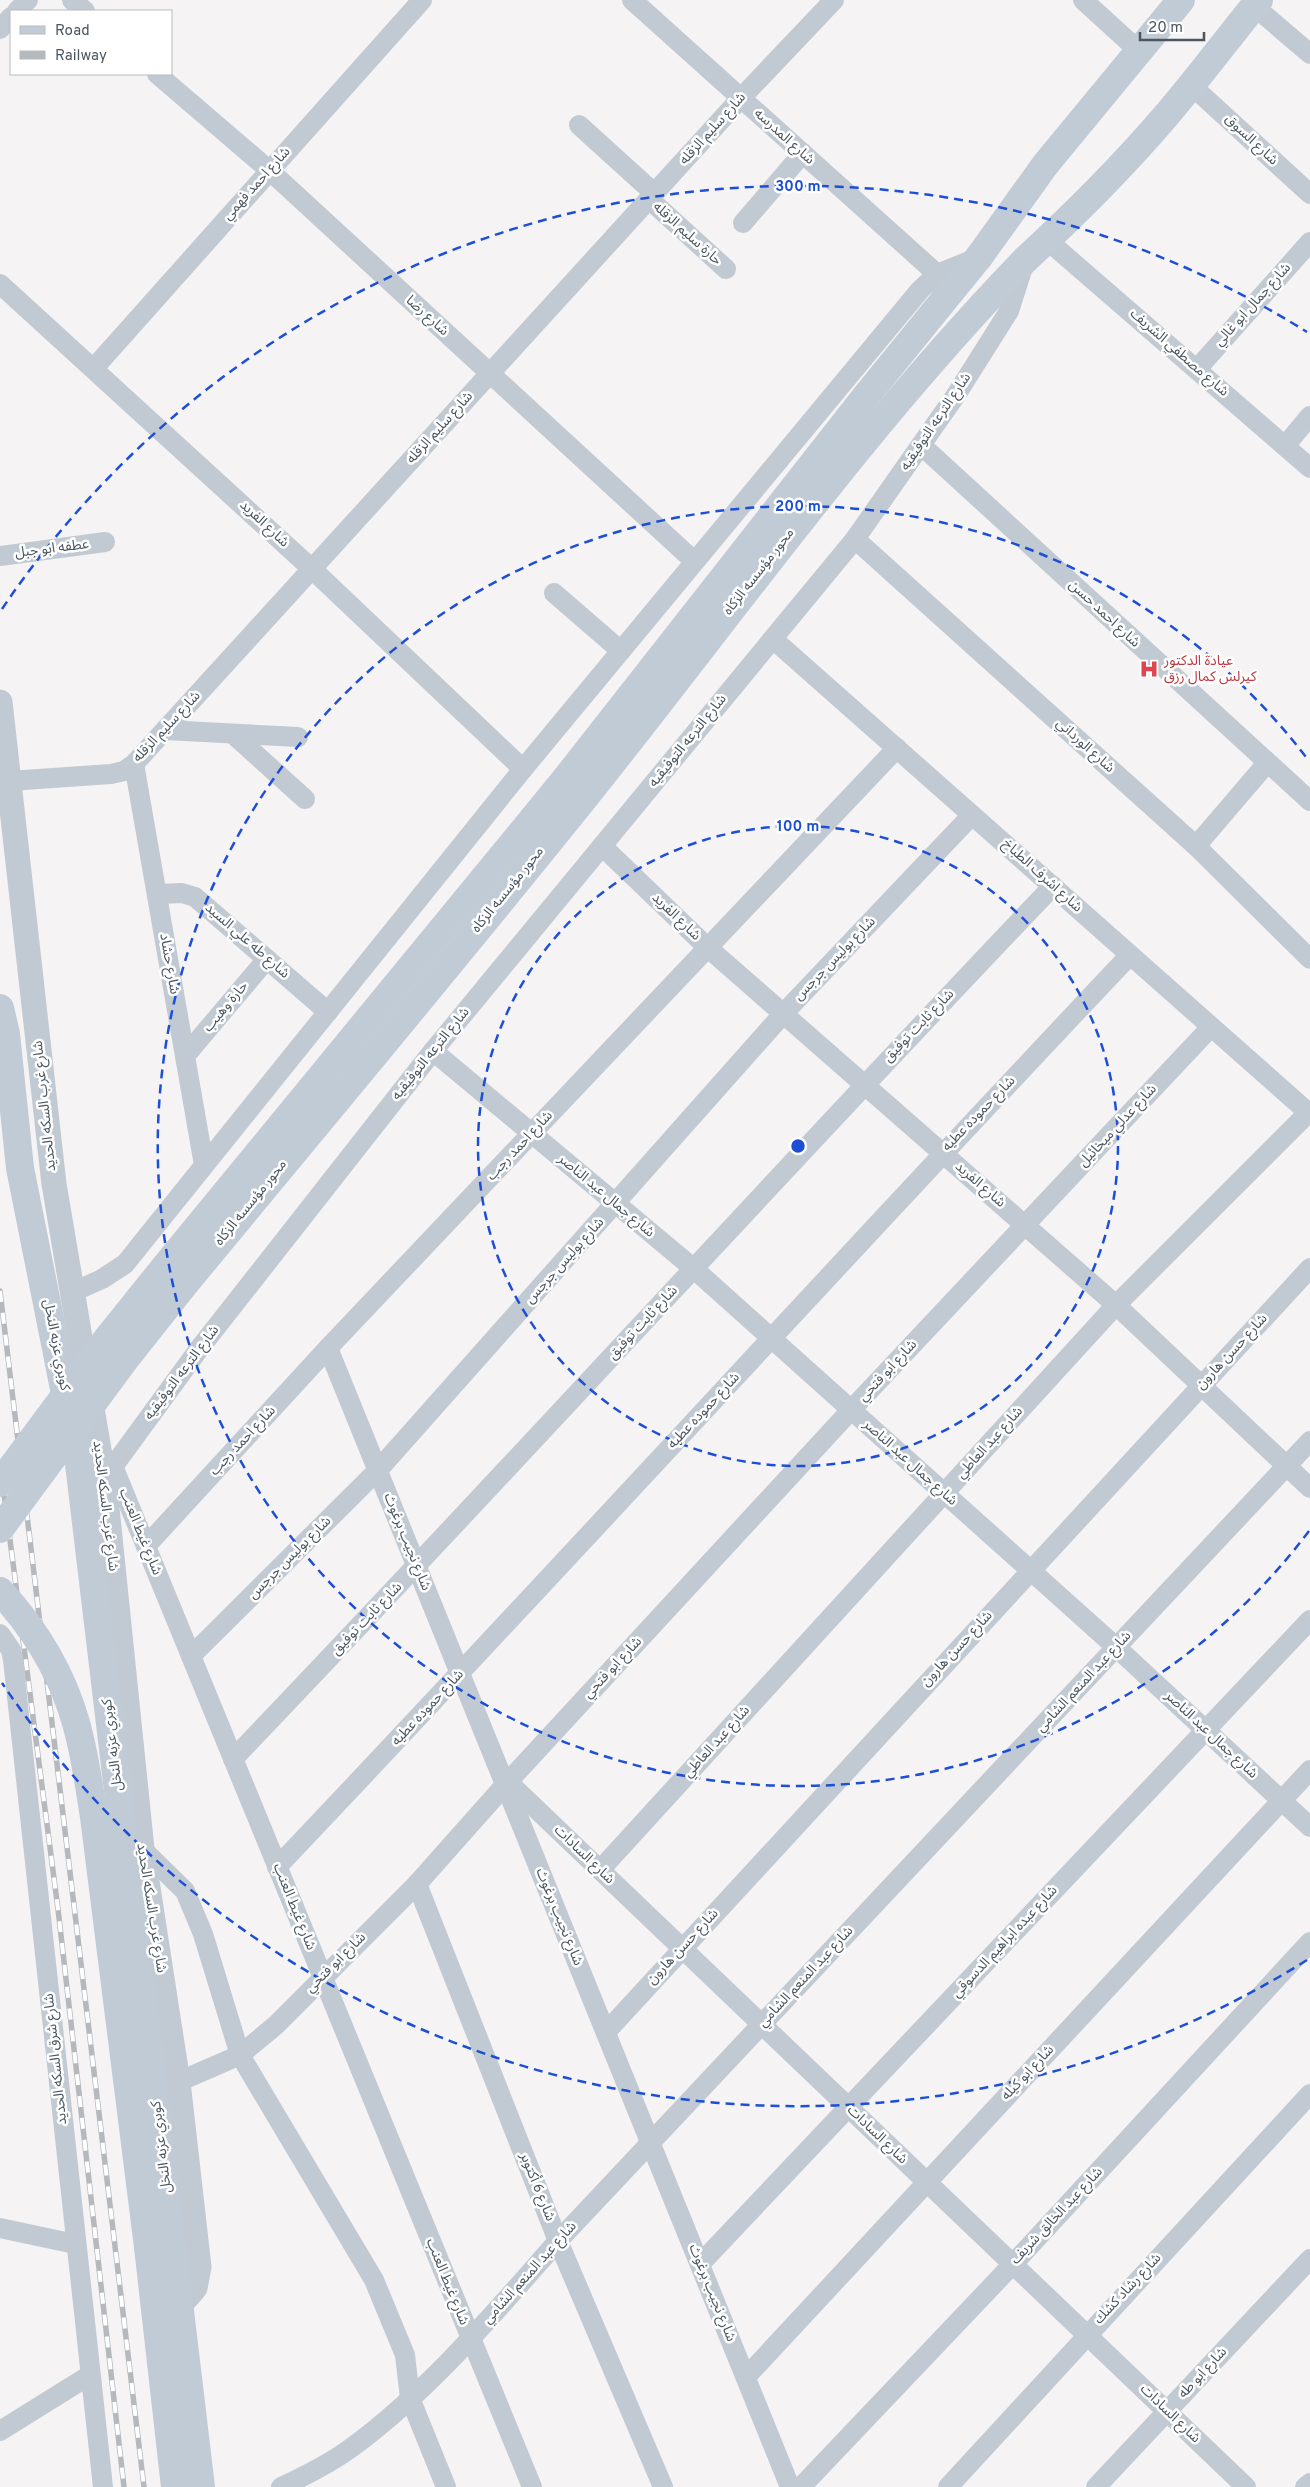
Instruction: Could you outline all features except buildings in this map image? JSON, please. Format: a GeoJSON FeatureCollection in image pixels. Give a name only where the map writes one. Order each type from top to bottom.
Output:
{"type":"FeatureCollection","features":[{"type":"Feature","properties":{"kind":"main road"},"geometry":{"type":"LineString","coordinates":[[979,257],[1045,166],[1181,0]]}},
{"type":"Feature","properties":{"kind":"main road","name":"شارع الترعه التوفيقيه"},"geometry":{"type":"LineString","coordinates":[[1026,259],[1131,156],[1257,3]]}},
{"type":"Feature","properties":{"kind":"main road","name":"محور مؤسسه الزكاه"},"geometry":{"type":"LineString","coordinates":[[0,1484],[95,1355],[163,1269],[563,782],[866,396],[979,257]]}},
{"type":"Feature","properties":{"kind":"main road","name":"محور مؤسسه الزكاه"},"geometry":{"type":"LineString","coordinates":[[0,1529],[127,1357],[184,1285],[583,800],[881,420],[955,334],[1026,259]]}},
{"type":"Feature","properties":{"kind":"main road","name":"كوبري عزبه النخل"},"geometry":{"type":"LineString","coordinates":[[0,1008],[6,1034],[20,1168],[79,1464],[176,2264],[180,2305],[180,2411],[175,2487]]}},
{"type":"Feature","properties":{"kind":"main road","name":"كوبري عزبه النخل"},"geometry":{"type":"LineString","coordinates":[[0,1591],[22,1615],[44,1647],[69,1704],[81,1741],[94,1817],[148,2247],[180,2411],[201,2487]]}},
{"type":"Feature","properties":{"kind":"street"},"geometry":{"type":"LineString","coordinates":[[18,10],[28,0]]}},
{"type":"Feature","properties":{"kind":"street"},"geometry":{"type":"LineString","coordinates":[[72,0],[84,10]]}},
{"type":"Feature","properties":{"kind":"street","name":"شارع احمد فهمي"},"geometry":{"type":"LineString","coordinates":[[94,368],[422,0]]}},
{"type":"Feature","properties":{"kind":"street","name":"شارع المدرسه"},"geometry":{"type":"LineString","coordinates":[[632,0],[937,274]]}},
{"type":"Feature","properties":{"kind":"street","name":"شارع سليم الزقله"},"geometry":{"type":"LineString","coordinates":[[9,781],[111,774],[124,771],[134,764],[651,196],[834,0]]}},
{"type":"Feature","properties":{"kind":"street"},"geometry":{"type":"LineString","coordinates":[[1083,0],[1139,51]]}},
{"type":"Feature","properties":{"kind":"street"},"geometry":{"type":"LineString","coordinates":[[1257,3],[1310,54]]}},
{"type":"Feature","properties":{"kind":"street"},"geometry":{"type":"LineString","coordinates":[[0,29],[10,18]]}},
{"type":"Feature","properties":{"kind":"street","name":"شارع رضا"},"geometry":{"type":"LineString","coordinates":[[158,75],[269,170],[694,561]]}},
{"type":"Feature","properties":{"kind":"street","name":"شارع السوق"},"geometry":{"type":"LineString","coordinates":[[1191,85],[1310,194]]}},
{"type":"Feature","properties":{"kind":"street","name":"حارة سليم الزقله"},"geometry":{"type":"LineString","coordinates":[[579,124],[726,269]]}},
{"type":"Feature","properties":{"kind":"street"},"geometry":{"type":"LineString","coordinates":[[744,223],[803,154]]}},
{"type":"Feature","properties":{"kind":"street","name":"شارع مصطفي الشريف"},"geometry":{"type":"LineString","coordinates":[[1047,240],[1310,468]]}},
{"type":"Feature","properties":{"kind":"street","name":"شارع جمال ابو غالي"},"geometry":{"type":"LineString","coordinates":[[1196,369],[1310,242]]}},
{"type":"Feature","properties":{"kind":"street"},"geometry":{"type":"LineString","coordinates":[[71,1293],[102,1279],[125,1264],[620,651],[914,297],[937,274],[979,257]]}},
{"type":"Feature","properties":{"kind":"street","name":"شارع الترعه التوفيقيه"},"geometry":{"type":"LineString","coordinates":[[108,1472],[199,1349],[433,1051],[855,539],[956,395],[1009,311],[1026,259]]}},
{"type":"Feature","properties":{"kind":"street","name":"شارع الفريد"},"geometry":{"type":"LineString","coordinates":[[0,284],[312,569],[524,770]]}},
{"type":"Feature","properties":{"kind":"street"},"geometry":{"type":"LineString","coordinates":[[1285,446],[1310,416]]}},
{"type":"Feature","properties":{"kind":"street","name":"شارع احمد حسن"},"geometry":{"type":"LineString","coordinates":[[920,445],[1267,764],[1310,801]]}},
{"type":"Feature","properties":{"kind":"street","name":"شارع الورداني"},"geometry":{"type":"LineString","coordinates":[[855,539],[1196,846],[1310,959]]}},
{"type":"Feature","properties":{"kind":"street","name":"عطفه ابو جبل"},"geometry":{"type":"LineString","coordinates":[[0,556],[105,542]]}},
{"type":"Feature","properties":{"kind":"street"},"geometry":{"type":"LineString","coordinates":[[554,593],[620,651]]}},
{"type":"Feature","properties":{"kind":"street","name":"شارع اشرف الطباخ"},"geometry":{"type":"LineString","coordinates":[[773,639],[1309,1114]]}},
{"type":"Feature","properties":{"kind":"street","name":"شارع غرب السكه الحديد"},"geometry":{"type":"LineString","coordinates":[[0,702],[54,1184],[71,1293],[108,1472],[142,1849],[178,2082],[198,2267],[195,2288],[180,2305]]}},
{"type":"Feature","properties":{"kind":"street"},"geometry":{"type":"LineString","coordinates":[[165,730],[298,737]]}},
{"type":"Feature","properties":{"kind":"street"},"geometry":{"type":"LineString","coordinates":[[233,734],[305,799]]}},
{"type":"Feature","properties":{"kind":"street","name":"شارع احمد رجب"},"geometry":{"type":"LineString","coordinates":[[146,1546],[328,1348],[897,748]]}},
{"type":"Feature","properties":{"kind":"street","name":"شارع حشاد"},"geometry":{"type":"LineString","coordinates":[[134,764],[204,1165]]}},
{"type":"Feature","properties":{"kind":"street"},"geometry":{"type":"LineString","coordinates":[[1196,846],[1267,764]]}},
{"type":"Feature","properties":{"kind":"street","name":"شارع بوليس جرجس"},"geometry":{"type":"LineString","coordinates":[[191,1656],[378,1470],[783,1014],[972,815]]}},
{"type":"Feature","properties":{"kind":"street","name":"شارع الفريد"},"geometry":{"type":"LineString","coordinates":[[602,846],[707,947],[1116,1305],[1310,1488]]}},
{"type":"Feature","properties":{"kind":"street","name":"شارع ثابت توفيق"},"geometry":{"type":"LineString","coordinates":[[233,1759],[417,1567],[864,1084],[1053,886]]}},
{"type":"Feature","properties":{"kind":"street","name":"شارع طه علي السيد"},"geometry":{"type":"LineString","coordinates":[[157,894],[182,893],[195,897],[328,1012]]}},
{"type":"Feature","properties":{"kind":"street","name":"شارع حموده عطيه"},"geometry":{"type":"LineString","coordinates":[[278,1867],[461,1674],[942,1153],[1130,955]]}},
{"type":"Feature","properties":{"kind":"street","name":"حارة وهيب"},"geometry":{"type":"LineString","coordinates":[[185,1056],[267,959]]}},
{"type":"Feature","properties":{"kind":"street","name":"شارع عدلي ميخائيل"},"geometry":{"type":"LineString","coordinates":[[1025,1225],[1211,1027]]}},
{"type":"Feature","properties":{"kind":"street","name":"شارع جمال عبد الناصر"},"geometry":{"type":"LineString","coordinates":[[433,1051],[693,1268],[1116,1647],[1310,1827]]}},
{"type":"Feature","properties":{"kind":"street","name":"شارع عبد العاطي"},"geometry":{"type":"LineString","coordinates":[[600,1870],[1116,1305],[1309,1114]]}},
{"type":"Feature","properties":{"kind":"street","name":"شارع ابو فتحي"},"geometry":{"type":"LineString","coordinates":[[178,2082],[240,2054],[276,2025],[322,1976],[417,1884],[851,1410],[1025,1225]]}},
{"type":"Feature","properties":{"kind":"street","name":"شارع حسن هارون"},"geometry":{"type":"LineString","coordinates":[[606,2032],[1310,1268]]}},
{"type":"Feature","properties":{"kind":"street","name":"شارع نجيب برغوث"},"geometry":{"type":"LineString","coordinates":[[328,1348],[507,1784],[790,2487]]}},
{"type":"Feature","properties":{"kind":"street","name":"شارع عبد المنعم الشامي"},"geometry":{"type":"LineString","coordinates":[[281,2487],[317,2470],[351,2448],[410,2398],[471,2339],[558,2241],[1310,1441]]}},
{"type":"Feature","properties":{"kind":"street","name":"شارع غيط العنب"},"geometry":{"type":"LineString","coordinates":[[108,1472],[146,1546],[532,2487]]}},
{"type":"Feature","properties":{"kind":"street","name":"شارع عبده ابراهيم الدسوقي"},"geometry":{"type":"LineString","coordinates":[[700,2264],[1310,1620]]}},
{"type":"Feature","properties":{"kind":"street","name":"شارع شرق السكه الحديد"},"geometry":{"type":"LineString","coordinates":[[0,1634],[11,1650],[13,1660],[75,2244],[103,2487]]}},
{"type":"Feature","properties":{"kind":"street","name":"شارع ابو كيله"},"geometry":{"type":"LineString","coordinates":[[746,2377],[1310,1770]]}},
{"type":"Feature","properties":{"kind":"street","name":"شارع السادات"},"geometry":{"type":"LineString","coordinates":[[507,1784],[762,2024],[1246,2487]]}},
{"type":"Feature","properties":{"kind":"street"},"geometry":{"type":"LineString","coordinates":[[142,1849],[186,1891],[203,1934],[240,2054],[374,2280],[405,2355],[410,2398],[446,2487]]}},
{"type":"Feature","properties":{"kind":"street","name":"شارع 6 أكتوبر"},"geometry":{"type":"LineString","coordinates":[[417,1884],[558,2241],[663,2487]]}},
{"type":"Feature","properties":{"kind":"street","name":"شارع عبد الخالق شريف"},"geometry":{"type":"LineString","coordinates":[[800,2487],[1013,2264],[1310,1942]]}},
{"type":"Feature","properties":{"kind":"street","name":"شارع رشاد كشك"},"geometry":{"type":"LineString","coordinates":[[948,2487],[1086,2334],[1310,2094]]}},
{"type":"Feature","properties":{"kind":"street"},"geometry":{"type":"LineString","coordinates":[[0,2228],[75,2244]]}},
{"type":"Feature","properties":{"kind":"street","name":"شارع ابو طه"},"geometry":{"type":"LineString","coordinates":[[1096,2487],[1310,2259]]}},
{"type":"Feature","properties":{"kind":"street"},"geometry":{"type":"LineString","coordinates":[[0,2431],[90,2375]]}},
{"type":"Feature","properties":{"kind":"street"},"geometry":{"type":"LineString","coordinates":[[1305,2487],[1310,2483]]}},
{"type":"Feature","properties":{"kind":"railway"},"geometry":{"type":"LineString","coordinates":[[0,1291],[144,2487]]}},
{"type":"Feature","properties":{"kind":"railway"},"geometry":{"type":"LineString","coordinates":[[0,1463],[58,1909],[124,2487]]}},
{"type":"Feature","properties":{"kind":"place","name":"عيادة الدكتور كيرلس كمال رزق"},"geometry":{"type":"Point","coordinates":[1149,669]}}]}
